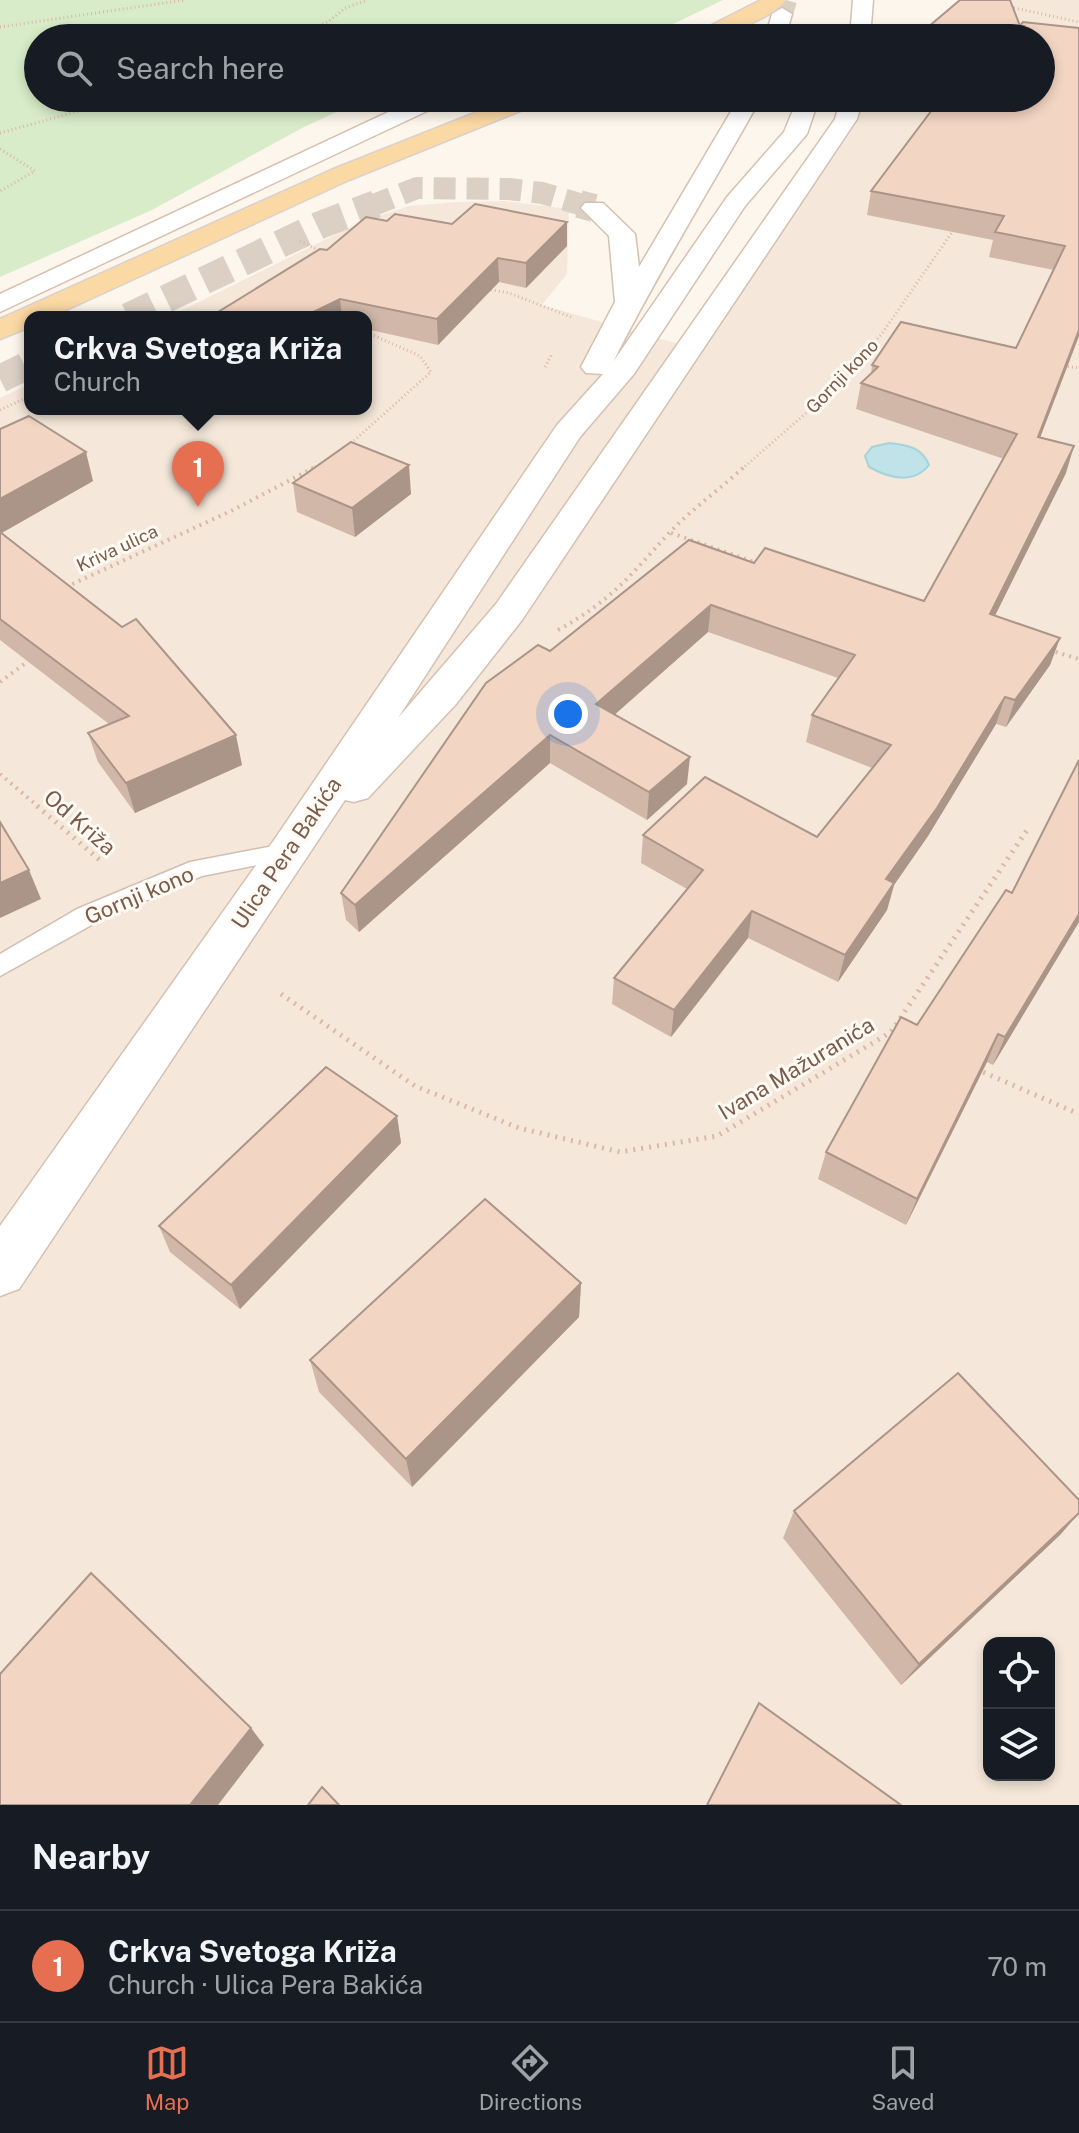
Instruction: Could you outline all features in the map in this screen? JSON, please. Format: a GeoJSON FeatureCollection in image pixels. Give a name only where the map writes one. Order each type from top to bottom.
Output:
{"type":"FeatureCollection","features":[{"type":"Feature","properties":{"kind":"main road"},"geometry":{"type":"LineString","coordinates":[[861,24],[863,0]]}},
{"type":"Feature","properties":{"kind":"main road"},"geometry":{"type":"LineString","coordinates":[[732,24],[779,7]]}},
{"type":"Feature","properties":{"kind":"main road"},"geometry":{"type":"LineString","coordinates":[[0,304],[406,112]]}},
{"type":"Feature","properties":{"kind":"main road"},"geometry":{"type":"LineString","coordinates":[[42,311],[340,175],[497,112]]}},
{"type":"Feature","properties":{"kind":"main road"},"geometry":{"type":"LineString","coordinates":[[568,432],[629,302],[664,249],[742,112]]}},
{"type":"Feature","properties":{"kind":"main road"},"geometry":{"type":"LineString","coordinates":[[568,432],[624,368],[736,202],[795,134],[803,112]]}},
{"type":"Feature","properties":{"kind":"main road"},"geometry":{"type":"LineString","coordinates":[[289,851],[432,707],[509,612],[848,112]]}},
{"type":"Feature","properties":{"kind":"main road"},"geometry":{"type":"LineString","coordinates":[[594,208],[622,234],[629,302]]}},
{"type":"Feature","properties":{"kind":"main road"},"geometry":{"type":"LineString","coordinates":[[0,330],[24,319]]}},
{"type":"Feature","properties":{"kind":"main road","name":"Ulica Pera Bakića"},"geometry":{"type":"LineString","coordinates":[[0,1271],[289,851],[568,432]]}},
{"type":"Feature","properties":{"kind":"lane","name":"Gornji kono"},"geometry":{"type":"LineString","coordinates":[[0,966],[86,916],[198,868],[289,851]]}},
{"type":"Feature","properties":{"kind":"path"},"geometry":{"type":"LineString","coordinates":[[0,27],[185,0]]}},
{"type":"Feature","properties":{"kind":"path"},"geometry":{"type":"LineString","coordinates":[[323,24],[345,8],[368,0]]}},
{"type":"Feature","properties":{"kind":"path"},"geometry":{"type":"LineString","coordinates":[[998,5],[1079,22]]}},
{"type":"Feature","properties":{"kind":"path"},"geometry":{"type":"LineString","coordinates":[[0,133],[67,112]]}},
{"type":"Feature","properties":{"kind":"path"},"geometry":{"type":"LineString","coordinates":[[0,149],[35,171],[0,191]]}},
{"type":"Feature","properties":{"kind":"path","name":"Gornji kono"},"geometry":{"type":"LineString","coordinates":[[596,609],[647,561],[670,532],[829,393],[881,335],[961,219]]}},
{"type":"Feature","properties":{"kind":"path"},"geometry":{"type":"LineString","coordinates":[[300,241],[324,253]]}},
{"type":"Feature","properties":{"kind":"path"},"geometry":{"type":"LineString","coordinates":[[480,288],[509,293],[572,316],[565,329]]}},
{"type":"Feature","properties":{"kind":"path"},"geometry":{"type":"LineString","coordinates":[[345,448],[431,372],[420,356],[372,335]]}},
{"type":"Feature","properties":{"kind":"path"},"geometry":{"type":"LineString","coordinates":[[881,335],[897,338]]}},
{"type":"Feature","properties":{"kind":"path"},"geometry":{"type":"LineString","coordinates":[[545,367],[558,342]]}},
{"type":"Feature","properties":{"kind":"path"},"geometry":{"type":"LineString","coordinates":[[1064,366],[1079,368]]}},
{"type":"Feature","properties":{"kind":"path"},"geometry":{"type":"LineString","coordinates":[[0,410],[24,399]]}},
{"type":"Feature","properties":{"kind":"path","name":"Kriva ulica"},"geometry":{"type":"LineString","coordinates":[[68,600],[63,589],[231,511],[334,457]]}},
{"type":"Feature","properties":{"kind":"path"},"geometry":{"type":"LineString","coordinates":[[670,532],[774,569]]}},
{"type":"Feature","properties":{"kind":"path"},"geometry":{"type":"LineString","coordinates":[[1038,647],[1079,659]]}},
{"type":"Feature","properties":{"kind":"path"},"geometry":{"type":"LineString","coordinates":[[0,682],[34,657]]}},
{"type":"Feature","properties":{"kind":"path","name":"Od Križa"},"geometry":{"type":"LineString","coordinates":[[0,774],[139,894]]}},
{"type":"Feature","properties":{"kind":"path"},"geometry":{"type":"LineString","coordinates":[[904,1038],[891,1032],[1027,830]]}},
{"type":"Feature","properties":{"kind":"path","name":"Ivana Mažuranića"},"geometry":{"type":"LineString","coordinates":[[281,994],[415,1086],[519,1128],[620,1152],[717,1136],[891,1032]]}},
{"type":"Feature","properties":{"kind":"path"},"geometry":{"type":"LineString","coordinates":[[972,1068],[1079,1114]]}},
{"type":"Feature","properties":{"kind":"shaded area"},"geometry":{"type":"Polygon","coordinates":[[[978,0],[1079,0],[1079,1805],[0,1805],[0,398],[24,387],[24,415],[372,415],[372,311],[180,311],[363,221],[409,206],[504,201],[569,209],[567,274],[542,305],[686,346],[852,112],[1055,112],[1055,24],[967,24],[978,0]]]}},
{"type":"Feature","properties":{"kind":"green space"},"geometry":{"type":"Polygon","coordinates":[[[0,0],[723,0],[673,24],[24,24],[24,112],[337,112],[152,210],[0,277],[0,0]]]}},
{"type":"Feature","properties":{"kind":"water"},"geometry":{"type":"Polygon","coordinates":[[[889,443],[918,451],[929,465],[916,475],[900,478],[869,467],[865,456],[872,447],[889,443]]]}},
{"type":"Feature","properties":{"kind":"building"},"geometry":{"type":"Polygon","coordinates":[[[960,0],[1010,0],[1019,24],[932,24],[960,0]]]}},
{"type":"Feature","properties":{"kind":"building"},"geometry":{"type":"Polygon","coordinates":[[[1055,25],[1079,28],[1079,330],[1038,437],[1074,446],[990,614],[1060,638],[1015,700],[1005,697],[937,808],[886,879],[894,883],[845,955],[752,911],[674,1010],[614,978],[703,870],[643,835],[705,777],[817,837],[891,745],[812,715],[855,655],[711,605],[596,704],[690,757],[649,792],[550,735],[355,905],[341,893],[486,683],[538,645],[550,651],[689,540],[754,563],[765,548],[924,601],[1017,434],[861,383],[878,367],[872,365],[901,322],[1016,348],[1065,246],[995,232],[1004,216],[871,191],[930,112],[1055,112],[1055,25]]]}},
{"type":"Feature","properties":{"kind":"building"},"geometry":{"type":"Polygon","coordinates":[[[475,204],[567,222],[526,263],[498,258],[437,319],[340,299],[315,311],[220,311],[320,249],[327,250],[366,217],[387,221],[395,214],[452,224],[475,204]]]}},
{"type":"Feature","properties":{"kind":"building"},"geometry":{"type":"Polygon","coordinates":[[[29,416],[86,452],[0,499],[0,429],[29,416]]]}},
{"type":"Feature","properties":{"kind":"building"},"geometry":{"type":"Polygon","coordinates":[[[351,442],[409,465],[352,508],[293,483],[351,442]]]}},
{"type":"Feature","properties":{"kind":"building"},"geometry":{"type":"Polygon","coordinates":[[[0,532],[122,627],[136,619],[236,735],[126,783],[88,733],[129,716],[0,619],[0,532]]]}},
{"type":"Feature","properties":{"kind":"building"},"geometry":{"type":"Polygon","coordinates":[[[1079,760],[1079,914],[1005,1037],[998,1034],[917,1199],[826,1152],[901,1017],[917,1025],[1006,890],[1012,893],[1079,760]]]}},
{"type":"Feature","properties":{"kind":"building"},"geometry":{"type":"Polygon","coordinates":[[[0,822],[29,870],[0,883],[0,822]]]}},
{"type":"Feature","properties":{"kind":"building"},"geometry":{"type":"Polygon","coordinates":[[[326,1067],[397,1116],[231,1285],[159,1226],[326,1067]]]}},
{"type":"Feature","properties":{"kind":"building"},"geometry":{"type":"Polygon","coordinates":[[[485,1199],[581,1283],[406,1459],[310,1360],[485,1199]]]}},
{"type":"Feature","properties":{"kind":"building"},"geometry":{"type":"Polygon","coordinates":[[[958,1373],[1079,1500],[1079,1513],[919,1664],[794,1511],[958,1373]]]}},
{"type":"Feature","properties":{"kind":"building"},"geometry":{"type":"Polygon","coordinates":[[[91,1573],[251,1728],[190,1805],[0,1805],[0,1674],[91,1573]]]}},
{"type":"Feature","properties":{"kind":"building"},"geometry":{"type":"Polygon","coordinates":[[[759,1703],[901,1805],[707,1805],[759,1703]]]}},
{"type":"Feature","properties":{"kind":"building"},"geometry":{"type":"Polygon","coordinates":[[[322,1787],[339,1805],[308,1805],[322,1787]]]}},
{"type":"Feature","properties":{"kind":"tunnel"},"geometry":{"type":"LineString","coordinates":[[782,14],[786,0]]}},
{"type":"Feature","properties":{"kind":"tunnel"},"geometry":{"type":"LineString","coordinates":[[371,206],[417,188],[509,189],[542,193],[581,205]]}},
{"type":"Feature","properties":{"kind":"tunnel"},"geometry":{"type":"LineString","coordinates":[[141,311],[320,225],[376,204]]}},
{"type":"Feature","properties":{"kind":"tunnel"},"geometry":{"type":"LineString","coordinates":[[581,205],[594,208]]}},
{"type":"Feature","properties":{"kind":"tunnel"},"geometry":{"type":"LineString","coordinates":[[581,205],[586,206]]}},
{"type":"Feature","properties":{"kind":"tunnel"},"geometry":{"type":"LineString","coordinates":[[0,379],[24,367]]}},
{"type":"Feature","properties":{"kind":"place","name":"Crkva Svetoga Križa"},"geometry":{"type":"Point","coordinates":[198,507]}}]}
